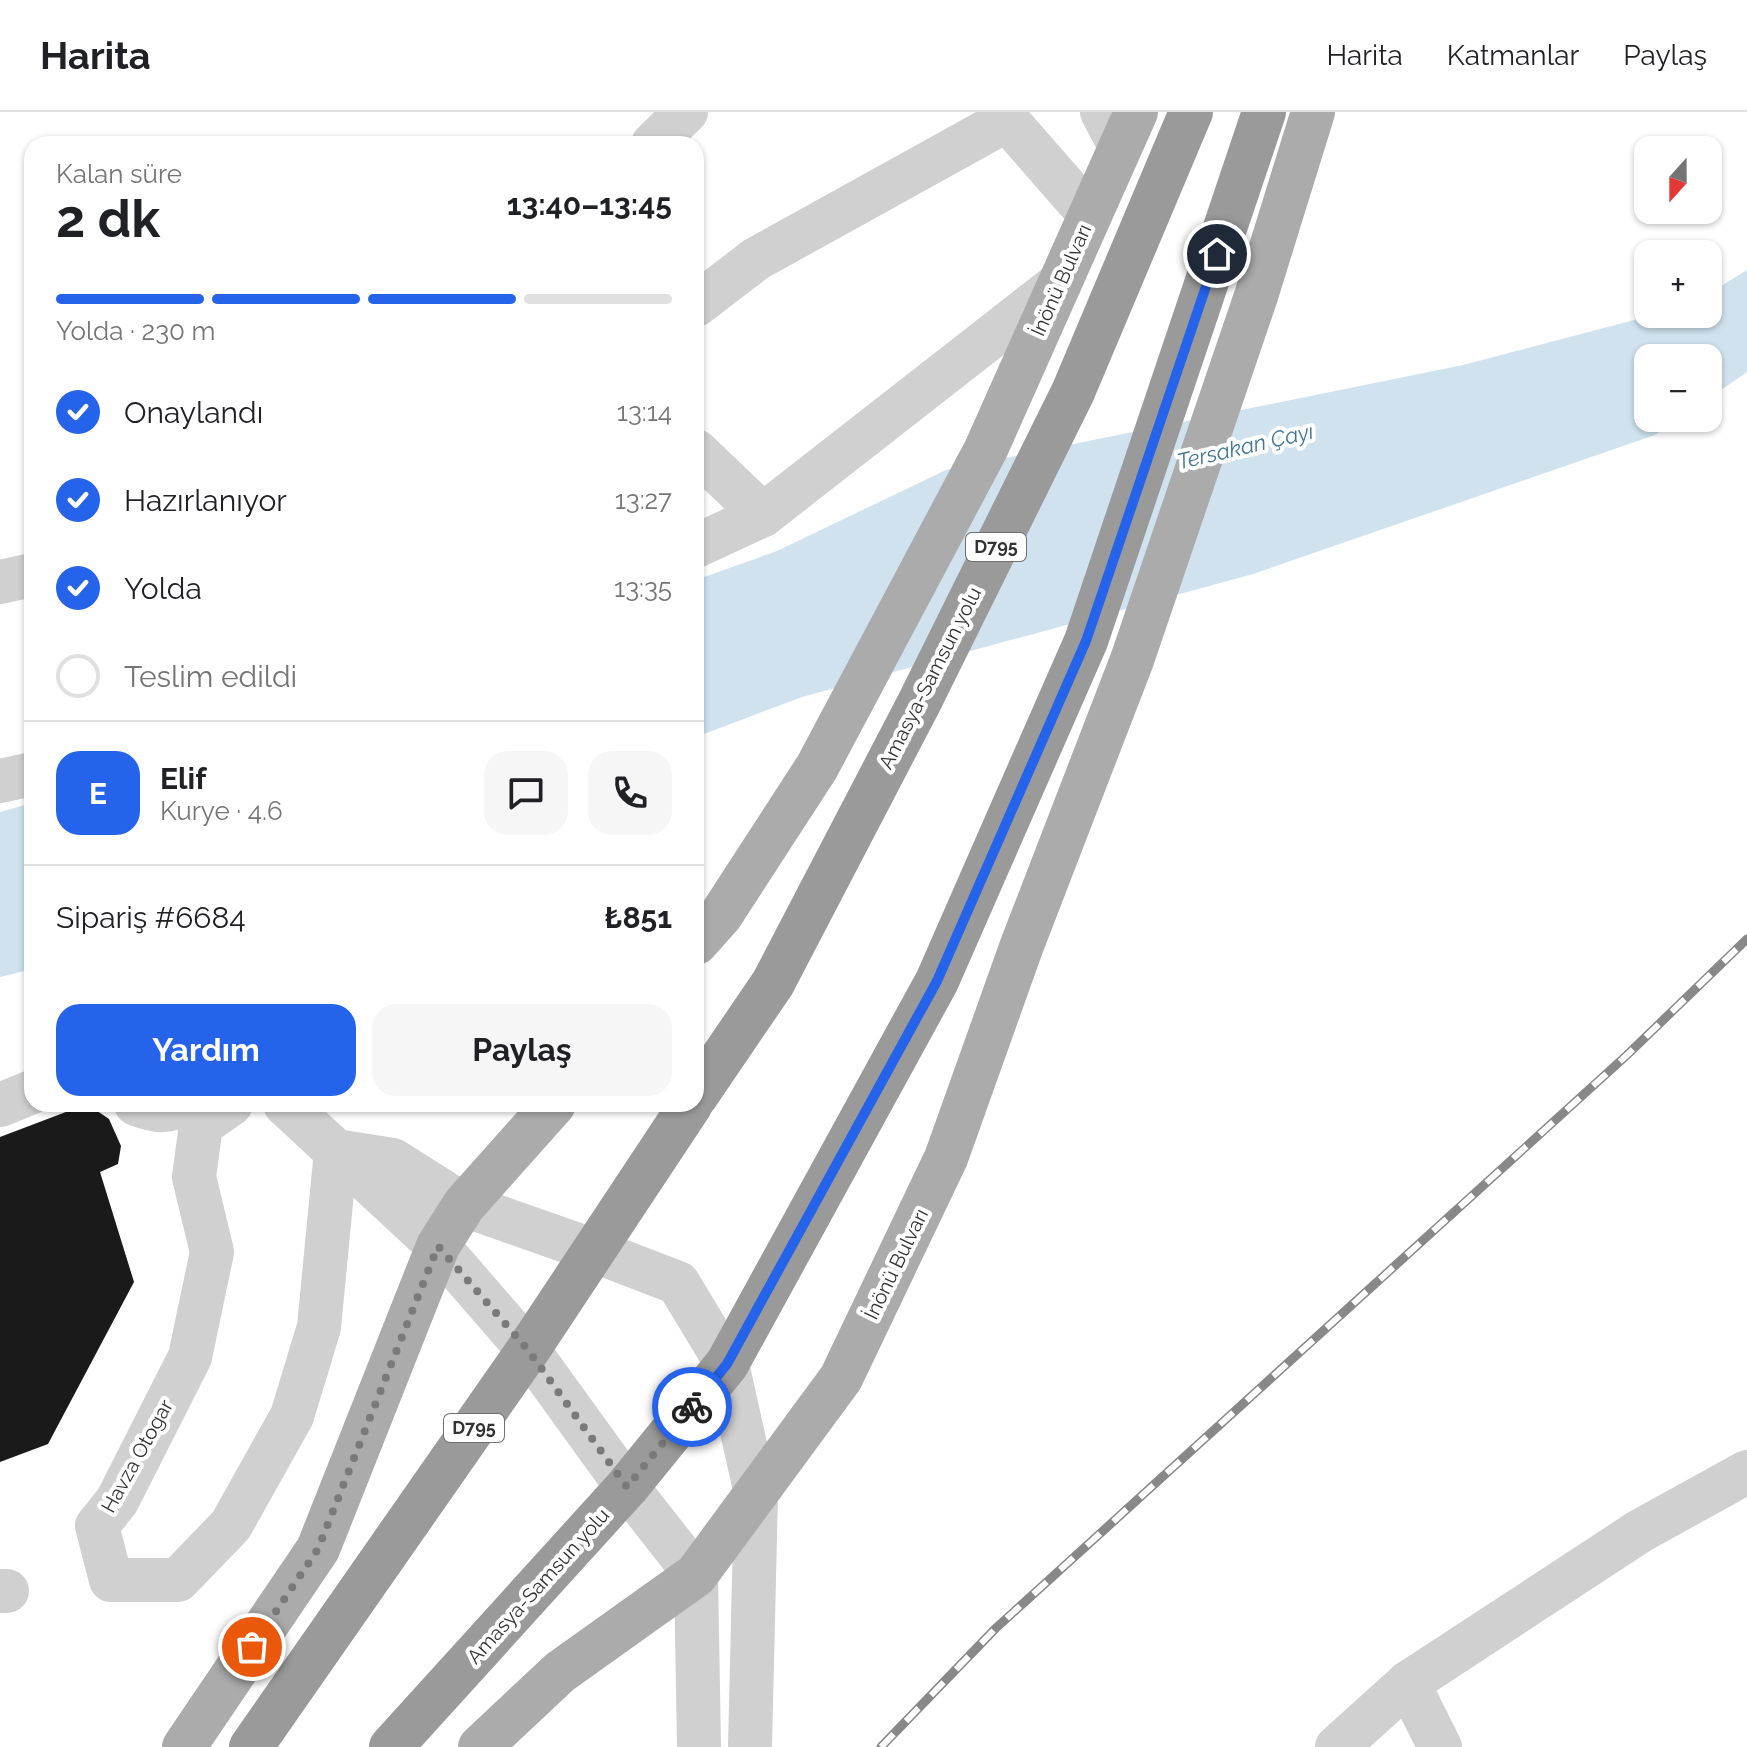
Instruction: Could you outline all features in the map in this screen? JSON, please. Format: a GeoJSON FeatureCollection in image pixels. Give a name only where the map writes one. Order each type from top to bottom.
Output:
{"type":"FeatureCollection","features":[{"type":"Feature","properties":{"kind":"highway","name":"Amasya-Samsun yolu"},"geometry":{"type":"LineString","coordinates":[[704,1084],[773,983],[919,703],[1073,392],[1191,112]]}},
{"type":"Feature","properties":{"kind":"highway","name":"Amasya-Samsun yolu"},"geometry":{"type":"LineString","coordinates":[[391,1747],[627,1487],[727,1364],[937,981],[1086,641],[1264,112]]}},
{"type":"Feature","properties":{"kind":"highway","name":"D795"},"geometry":{"type":"LineString","coordinates":[[251,1747],[528,1350],[686,1112]]}},
{"type":"Feature","properties":{"kind":"main road","name":"İnönü Bulvarı"},"geometry":{"type":"LineString","coordinates":[[493,1741],[560,1672],[696,1575],[841,1378],[946,1158],[1022,945],[1132,660],[1256,296],[1313,112]]}},
{"type":"Feature","properties":{"kind":"main road","name":"İnönü Bulvarı"},"geometry":{"type":"LineString","coordinates":[[704,934],[721,915],[817,767],[986,449],[1090,215],[1119,123]]}},
{"type":"Feature","properties":{"kind":"main road"},"geometry":{"type":"LineString","coordinates":[[184,1747],[318,1549],[438,1246],[464,1205],[547,1112]]}},
{"type":"Feature","properties":{"kind":"street"},"geometry":{"type":"LineString","coordinates":[[661,136],[686,112]]}},
{"type":"Feature","properties":{"kind":"street"},"geometry":{"type":"LineString","coordinates":[[704,299],[756,259],[1004,116],[1090,215]]}},
{"type":"Feature","properties":{"kind":"street"},"geometry":{"type":"LineString","coordinates":[[704,542],[763,515],[1060,283]]}},
{"type":"Feature","properties":{"kind":"street"},"geometry":{"type":"LineString","coordinates":[[704,459],[763,515]]}},
{"type":"Feature","properties":{"kind":"street"},"geometry":{"type":"LineString","coordinates":[[0,582],[24,577]]}},
{"type":"Feature","properties":{"kind":"street"},"geometry":{"type":"LineString","coordinates":[[0,781],[24,776]]}},
{"type":"Feature","properties":{"kind":"street"},"geometry":{"type":"LineString","coordinates":[[0,1105],[24,1095]]}},
{"type":"Feature","properties":{"kind":"street","name":"Havza Otogar"},"geometry":{"type":"LineString","coordinates":[[220,1112],[201,1125],[194,1177],[212,1252],[190,1357],[117,1501],[97,1526],[111,1580],[178,1580],[231,1525],[292,1416],[319,1327],[336,1151]]}},
{"type":"Feature","properties":{"kind":"street"},"geometry":{"type":"LineString","coordinates":[[294,1112],[438,1246],[528,1350],[627,1487],[696,1575],[699,1747]]}},
{"type":"Feature","properties":{"kind":"street"},"geometry":{"type":"LineString","coordinates":[[336,1151],[393,1160],[464,1205],[678,1283],[727,1364],[756,1494],[750,1747]]}},
{"type":"Feature","properties":{"kind":"street"},"geometry":{"type":"LineString","coordinates":[[1337,1747],[1408,1683],[1640,1531],[1747,1472]]}},
{"type":"Feature","properties":{"kind":"street"},"geometry":{"type":"LineString","coordinates":[[1408,1683],[1440,1747]]}},
{"type":"Feature","properties":{"kind":"water","name":"Tersakan Çayı"},"geometry":{"type":"Polygon","coordinates":[[[1747,270],[1747,372],[1722,389],[1722,344],[1634,344],[1634,432],[1659,432],[1655,435],[1253,574],[802,697],[704,734],[704,577],[777,551],[946,470],[1463,365],[1634,320],[1634,328],[1722,328],[1722,285],[1747,270]]]}},
{"type":"Feature","properties":{"kind":"water"},"geometry":{"type":"Polygon","coordinates":[[[24,805],[24,971],[0,977],[0,812],[24,805]]]}},
{"type":"Feature","properties":{"kind":"building"},"geometry":{"type":"Polygon","coordinates":[[[66,1112],[99,1112],[109,1119],[121,1146],[118,1164],[100,1172],[134,1282],[48,1444],[0,1462],[0,1137],[66,1112]]]}},
{"type":"Feature","properties":{"kind":"railway"},"geometry":{"type":"LineString","coordinates":[[881,1747],[996,1628],[1627,1055],[1747,939]]}},
{"type":"Feature","properties":{"kind":"way so far"},"geometry":{"type":"LineString","coordinates":[[252,1647],[318,1549],[438,1246],[528,1350],[627,1487],[692,1407]]}},
{"type":"Feature","properties":{"kind":"route"},"geometry":{"type":"LineString","coordinates":[[692,1407],[727,1364],[937,981],[1086,641],[1217,254]]}}]}
